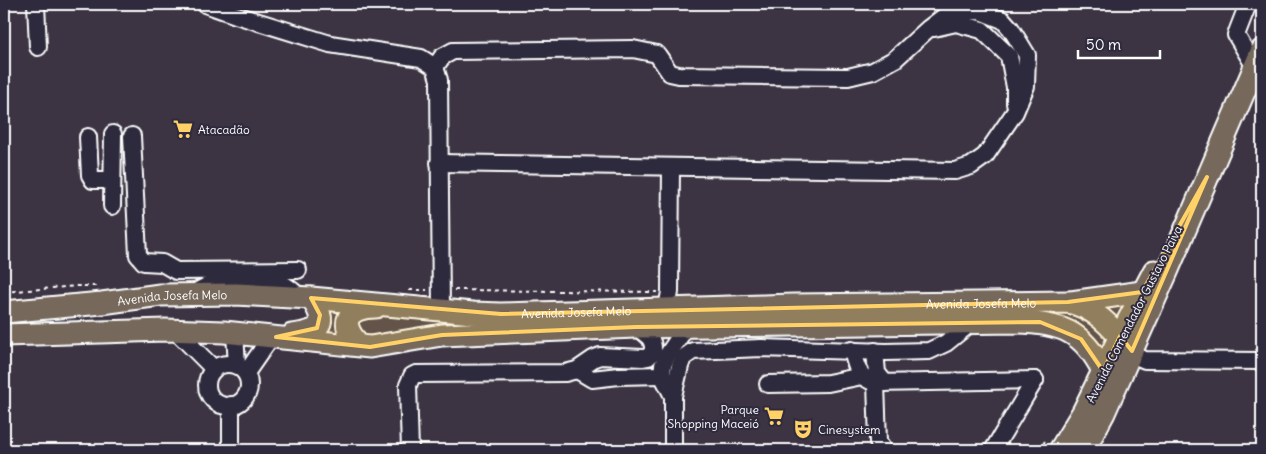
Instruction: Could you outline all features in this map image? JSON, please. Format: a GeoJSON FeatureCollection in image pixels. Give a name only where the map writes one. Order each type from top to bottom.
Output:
{"type":"FeatureCollection","features":[{"type":"Feature","properties":{"kind":"main road","name":"Avenida Comendador Gustavo Paiva"},"geometry":{"type":"LineString","coordinates":[[1060,450],[1083,412],[1103,371],[1126,344],[1190,222],[1207,177],[1258,59]]}},
{"type":"Feature","properties":{"kind":"main road","name":"Avenida Comendador Gustavo Paiva"},"geometry":{"type":"LineString","coordinates":[[1084,450],[1104,414],[1142,292],[1207,177]]}},
{"type":"Feature","properties":{"kind":"main road"},"geometry":{"type":"LineString","coordinates":[[1068,302],[1142,292]]}},
{"type":"Feature","properties":{"kind":"main road","name":"Avenida Josefa Melo"},"geometry":{"type":"LineString","coordinates":[[4,312],[102,303],[160,295],[192,294],[441,300],[500,314],[669,300],[793,305],[1068,302],[1080,304],[1091,310],[1126,344]]}},
{"type":"Feature","properties":{"kind":"main road"},"geometry":{"type":"LineString","coordinates":[[273,337],[310,332],[317,328],[320,323],[318,307],[305,297]]}},
{"type":"Feature","properties":{"kind":"main road"},"geometry":{"type":"LineString","coordinates":[[360,346],[349,335],[347,324],[349,317],[354,311],[402,298]]}},
{"type":"Feature","properties":{"kind":"main road"},"geometry":{"type":"LineString","coordinates":[[1070,333],[1087,327],[1090,323],[1091,310]]}},
{"type":"Feature","properties":{"kind":"main road","name":"Avenida Josefa Melo"},"geometry":{"type":"LineString","coordinates":[[4,335],[176,331],[229,333],[370,347],[442,335],[636,327],[1040,322],[1070,333],[1090,348],[1103,371]]}},
{"type":"Feature","properties":{"kind":"street"},"geometry":{"type":"LineString","coordinates":[[36,4],[38,46]]}},
{"type":"Feature","properties":{"kind":"street"},"geometry":{"type":"LineString","coordinates":[[206,4],[330,44],[421,58],[435,68],[439,80],[441,300]]}},
{"type":"Feature","properties":{"kind":"street"},"geometry":{"type":"LineString","coordinates":[[1248,4],[1236,35],[1258,59]]}},
{"type":"Feature","properties":{"kind":"street"},"geometry":{"type":"LineString","coordinates":[[435,68],[442,57],[453,50],[633,49],[657,54],[670,73],[680,75],[848,77],[873,71],[894,59],[950,12],[980,11],[1003,20],[1011,29],[1027,55],[1026,86],[1015,112],[985,156],[971,166],[955,171],[439,163]]}},
{"type":"Feature","properties":{"kind":"street"},"geometry":{"type":"LineString","coordinates":[[929,28],[956,23],[982,30],[1009,56],[1015,87],[1015,112]]}},
{"type":"Feature","properties":{"kind":"street"},"geometry":{"type":"LineString","coordinates":[[996,44],[992,38],[995,28],[1002,25],[1011,29]]}},
{"type":"Feature","properties":{"kind":"street"},"geometry":{"type":"LineString","coordinates":[[112,192],[113,134]]}},
{"type":"Feature","properties":{"kind":"street"},"geometry":{"type":"LineString","coordinates":[[132,136],[138,255],[144,262],[162,263],[176,272],[245,276],[285,285],[305,297]]}},
{"type":"Feature","properties":{"kind":"street"},"geometry":{"type":"LineString","coordinates":[[88,137],[90,175],[93,180],[112,192],[134,189]]}},
{"type":"Feature","properties":{"kind":"street"},"geometry":{"type":"LineString","coordinates":[[669,300],[671,167]]}},
{"type":"Feature","properties":{"kind":"street"},"geometry":{"type":"LineString","coordinates":[[192,294],[207,285],[218,282],[245,276],[298,270]]}},
{"type":"Feature","properties":{"kind":"street"},"geometry":{"type":"LineString","coordinates":[[673,450],[673,396],[683,358],[693,351],[761,348],[929,351],[946,343],[972,322]]}},
{"type":"Feature","properties":{"kind":"street"},"geometry":{"type":"LineString","coordinates":[[673,396],[662,375],[663,365],[668,354],[687,326]]}},
{"type":"Feature","properties":{"kind":"street"},"geometry":{"type":"LineString","coordinates":[[410,450],[408,385],[412,376],[416,374],[565,374],[577,370],[600,356],[648,357],[653,352],[651,338],[636,327]]}},
{"type":"Feature","properties":{"kind":"street"},"geometry":{"type":"LineString","coordinates":[[176,331],[230,368],[248,378],[248,390],[242,400],[231,405],[220,404],[210,396],[207,385],[208,379],[230,368],[273,337]]}},
{"type":"Feature","properties":{"kind":"street"},"geometry":{"type":"LineString","coordinates":[[229,333],[230,368]]}},
{"type":"Feature","properties":{"kind":"street"},"geometry":{"type":"LineString","coordinates":[[1126,344],[1138,357],[1145,360],[1262,361]]}},
{"type":"Feature","properties":{"kind":"street"},"geometry":{"type":"LineString","coordinates":[[852,350],[855,364],[875,381]]}},
{"type":"Feature","properties":{"kind":"street"},"geometry":{"type":"LineString","coordinates":[[875,351],[878,442],[882,450]]}},
{"type":"Feature","properties":{"kind":"street"},"geometry":{"type":"LineString","coordinates":[[577,370],[592,379],[662,375]]}},
{"type":"Feature","properties":{"kind":"street"},"geometry":{"type":"LineString","coordinates":[[768,384],[1035,380],[992,450]]}},
{"type":"Feature","properties":{"kind":"street"},"geometry":{"type":"LineString","coordinates":[[231,405],[231,450]]}},
{"type":"Feature","properties":{"kind":"path"},"geometry":{"type":"LineString","coordinates":[[4,292],[77,286],[105,287]]}},
{"type":"Feature","properties":{"kind":"path"},"geometry":{"type":"LineString","coordinates":[[402,298],[441,300],[669,300]]}},
{"type":"Feature","properties":{"kind":"highlighted area"},"geometry":{"type":"Polygon","coordinates":[[[1207,177],[1132,351],[1120,336],[1103,371],[1081,339],[1040,322],[636,327],[442,335],[370,347],[276,337],[317,328],[320,315],[311,298],[501,314],[1068,302],[1142,292],[1207,177]]]}},
{"type":"Feature","properties":{"kind":"place","name":"Atacadão"},"geometry":{"type":"Point","coordinates":[183,129]}},
{"type":"Feature","properties":{"kind":"place","name":"Parque Shopping Maceió"},"geometry":{"type":"Point","coordinates":[774,416]}},
{"type":"Feature","properties":{"kind":"place","name":"Cinesystem"},"geometry":{"type":"Point","coordinates":[803,429]}}]}
